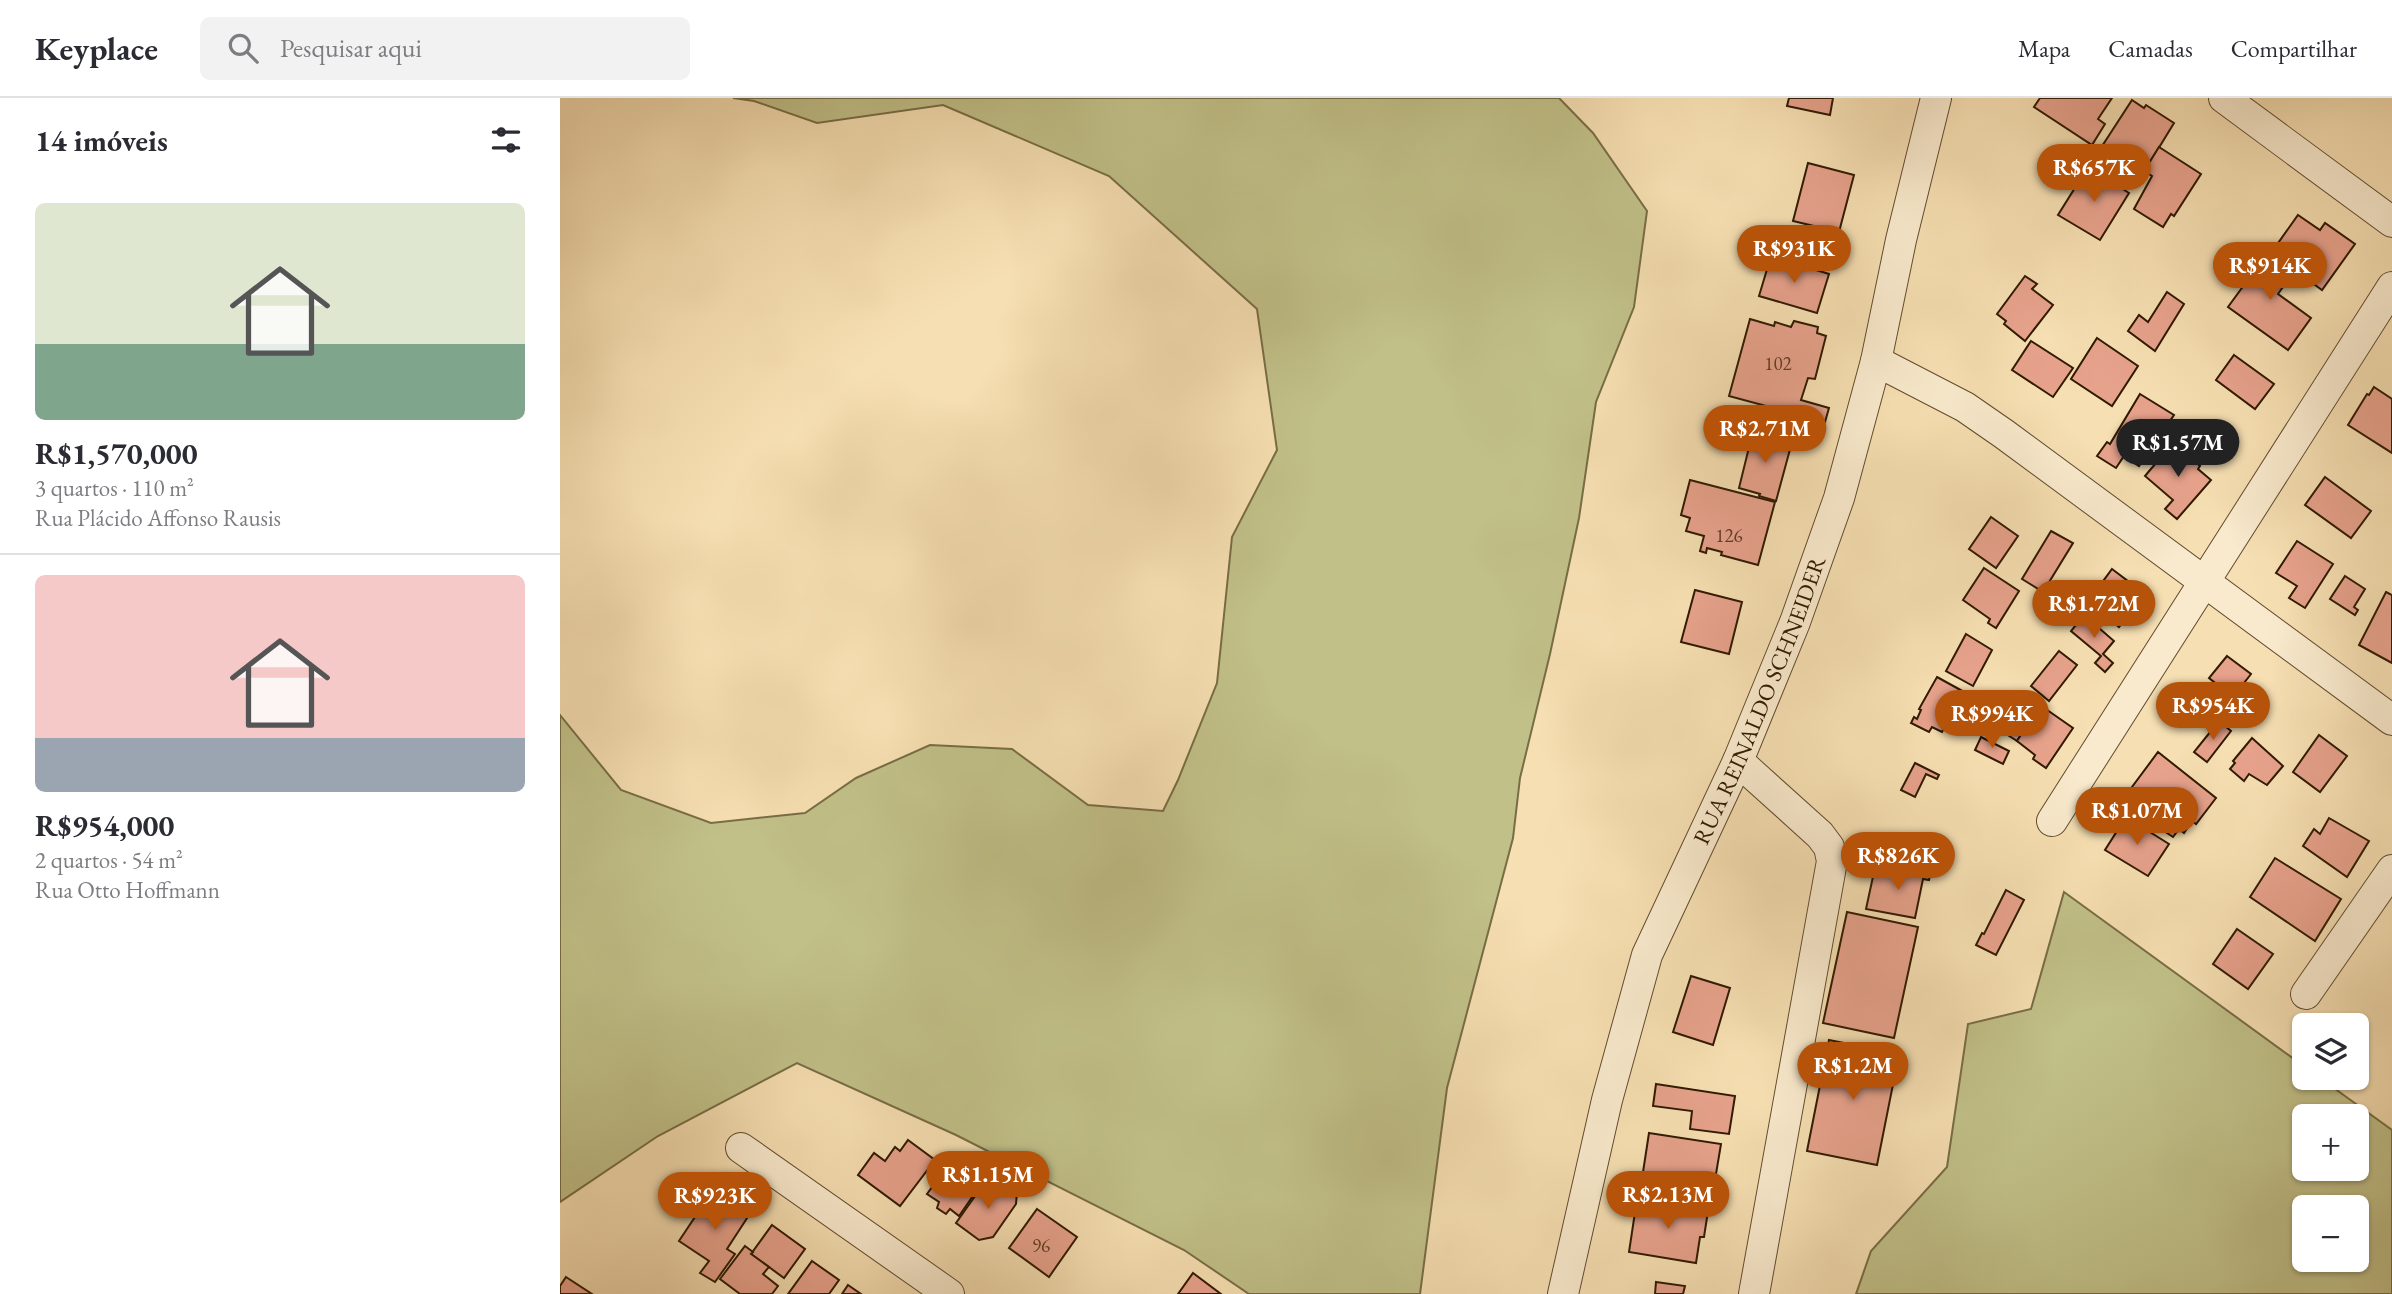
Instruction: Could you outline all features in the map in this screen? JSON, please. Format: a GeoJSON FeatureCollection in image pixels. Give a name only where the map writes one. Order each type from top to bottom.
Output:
{"type":"FeatureCollection","features":[{"type":"Feature","properties":{"kind":"street","name":"RUA REINALDO SCHNEIDER"},"geometry":{"type":"LineString","coordinates":[[1563,1294],[1610,1088],[1647,955],[1738,761],[1795,622],[1839,498],[1876,361],[1901,240],[1936,98]]}},
{"type":"Feature","properties":{"kind":"street"},"geometry":{"type":"LineString","coordinates":[[2224,98],[2392,222]]}},
{"type":"Feature","properties":{"kind":"street"},"geometry":{"type":"LineString","coordinates":[[2052,821],[2392,287]]}},
{"type":"Feature","properties":{"kind":"street"},"geometry":{"type":"LineString","coordinates":[[1876,361],[1965,407],[2392,720]]}},
{"type":"Feature","properties":{"kind":"street"},"geometry":{"type":"LineString","coordinates":[[1738,761],[1820,835],[1829,847],[1832,861],[1754,1294]]}},
{"type":"Feature","properties":{"kind":"street"},"geometry":{"type":"LineString","coordinates":[[2306,994],[2392,870]]}},
{"type":"Feature","properties":{"kind":"street"},"geometry":{"type":"LineString","coordinates":[[741,1148],[949,1294]]}},
{"type":"Feature","properties":{"kind":"shaded area"},"geometry":{"type":"Polygon","coordinates":[[[733,98],[1559,98],[1593,133],[1647,211],[1634,307],[1596,402],[1579,518],[1520,778],[1513,838],[1447,1088],[1420,1294],[1249,1294],[1184,1250],[956,1135],[797,1063],[658,1136],[560,1202],[560,715],[621,790],[711,823],[805,813],[856,778],[930,745],[1012,749],[1088,805],[1163,811],[1217,683],[1232,537],[1277,450],[1257,309],[1109,176],[943,105],[817,123],[754,101],[733,98]]]}},
{"type":"Feature","properties":{"kind":"shaded area"},"geometry":{"type":"Polygon","coordinates":[[[2064,892],[2292,1058],[2292,1090],[2337,1090],[2356,1104],[2292,1104],[2292,1181],[2369,1181],[2369,1113],[2392,1130],[2392,1294],[1856,1294],[1871,1251],[1947,1167],[1968,1024],[2031,1009],[2064,892]]]}},
{"type":"Feature","properties":{"kind":"building"},"geometry":{"type":"Polygon","coordinates":[[[1789,98],[1833,98],[1830,115],[1787,106],[1789,98]]]}},
{"type":"Feature","properties":{"kind":"building"},"geometry":{"type":"Polygon","coordinates":[[[2040,98],[2112,98],[2098,119],[2105,124],[2092,145],[2034,107],[2040,98]]]}},
{"type":"Feature","properties":{"kind":"building"},"geometry":{"type":"Polygon","coordinates":[[[2132,100],[2144,108],[2146,105],[2174,123],[2141,177],[2128,168],[2124,176],[2095,157],[2132,100]]]}},
{"type":"Feature","properties":{"kind":"building"},"geometry":{"type":"Polygon","coordinates":[[[2159,147],[2201,174],[2174,216],[2171,214],[2163,227],[2134,209],[2152,176],[2144,171],[2159,147]]]}},
{"type":"Feature","properties":{"kind":"building"},"geometry":{"type":"Polygon","coordinates":[[[1808,163],[1854,175],[1839,232],[1793,221],[1808,163]]]}},
{"type":"Feature","properties":{"kind":"building"},"geometry":{"type":"Polygon","coordinates":[[[2088,167],[2129,193],[2100,240],[2058,215],[2088,167]]]}},
{"type":"Feature","properties":{"kind":"building"},"geometry":{"type":"Polygon","coordinates":[[[2298,215],[2320,230],[2325,223],[2355,244],[2322,290],[2271,253],[2298,215]]]}},
{"type":"Feature","properties":{"kind":"building"},"geometry":{"type":"Polygon","coordinates":[[[2269,250],[2295,270],[2278,294],[2311,318],[2288,350],[2228,307],[2244,285],[2241,283],[2248,272],[2252,274],[2269,250]]]}},
{"type":"Feature","properties":{"kind":"building"},"geometry":{"type":"Polygon","coordinates":[[[1771,256],[1829,274],[1817,313],[1759,296],[1771,256]]]}},
{"type":"Feature","properties":{"kind":"building"},"geometry":{"type":"Polygon","coordinates":[[[2025,276],[2037,284],[2032,289],[2053,305],[2025,341],[2004,324],[2006,321],[1997,314],[2025,276]]]}},
{"type":"Feature","properties":{"kind":"building"},"geometry":{"type":"Polygon","coordinates":[[[2167,292],[2184,304],[2155,351],[2128,331],[2139,315],[2148,322],[2167,292]]]}},
{"type":"Feature","properties":{"kind":"building"},"geometry":{"type":"Polygon","coordinates":[[[1750,319],[1774,326],[1775,322],[1791,327],[1794,321],[1818,327],[1817,333],[1826,336],[1815,379],[1808,378],[1801,400],[1829,408],[1825,422],[1729,396],[1750,319]]]}},
{"type":"Feature","properties":{"kind":"building"},"geometry":{"type":"Polygon","coordinates":[[[2097,338],[2138,366],[2112,406],[2071,379],[2097,338]]]}},
{"type":"Feature","properties":{"kind":"building"},"geometry":{"type":"Polygon","coordinates":[[[2031,341],[2073,368],[2053,397],[2012,370],[2031,341]]]}},
{"type":"Feature","properties":{"kind":"building"},"geometry":{"type":"Polygon","coordinates":[[[2234,355],[2274,384],[2255,409],[2216,380],[2234,355]]]}},
{"type":"Feature","properties":{"kind":"building"},"geometry":{"type":"Polygon","coordinates":[[[2374,387],[2392,399],[2392,453],[2348,425],[2374,387]]]}},
{"type":"Feature","properties":{"kind":"building"},"geometry":{"type":"Polygon","coordinates":[[[2140,394],[2174,415],[2139,466],[2124,456],[2116,468],[2097,456],[2107,442],[2110,444],[2140,394]]]}},
{"type":"Feature","properties":{"kind":"building"},"geometry":{"type":"Polygon","coordinates":[[[1753,431],[1792,442],[1776,501],[1739,488],[1753,431]]]}},
{"type":"Feature","properties":{"kind":"building"},"geometry":{"type":"Polygon","coordinates":[[[2173,443],[2200,466],[2198,469],[2211,480],[2177,519],[2165,509],[2173,500],[2145,476],[2173,443]]]}},
{"type":"Feature","properties":{"kind":"building"},"geometry":{"type":"Polygon","coordinates":[[[2325,477],[2371,511],[2351,538],[2305,505],[2325,477]]]}},
{"type":"Feature","properties":{"kind":"building"},"geometry":{"type":"Polygon","coordinates":[[[1690,480],[1775,502],[1758,565],[1721,555],[1722,552],[1707,548],[1706,553],[1700,551],[1704,536],[1686,531],[1690,518],[1681,515],[1690,480]]]}},
{"type":"Feature","properties":{"kind":"building"},"geometry":{"type":"Polygon","coordinates":[[[1991,517],[2018,536],[1996,568],[1969,549],[1991,517]]]}},
{"type":"Feature","properties":{"kind":"building"},"geometry":{"type":"Polygon","coordinates":[[[2051,531],[2073,543],[2043,592],[2022,579],[2051,531]]]}},
{"type":"Feature","properties":{"kind":"building"},"geometry":{"type":"Polygon","coordinates":[[[2297,541],[2333,564],[2305,608],[2289,598],[2297,586],[2276,573],[2297,541]]]}},
{"type":"Feature","properties":{"kind":"building"},"geometry":{"type":"Polygon","coordinates":[[[1984,568],[2019,591],[1996,628],[1988,623],[1990,619],[1963,600],[1984,568]]]}},
{"type":"Feature","properties":{"kind":"building"},"geometry":{"type":"Polygon","coordinates":[[[2112,569],[2145,594],[2119,627],[2101,612],[2104,609],[2090,599],[2112,569]]]}},
{"type":"Feature","properties":{"kind":"building"},"geometry":{"type":"Polygon","coordinates":[[[2345,576],[2365,589],[2354,607],[2358,610],[2355,615],[2330,599],[2345,576]]]}},
{"type":"Feature","properties":{"kind":"building"},"geometry":{"type":"Polygon","coordinates":[[[1695,590],[1742,602],[1729,654],[1681,642],[1695,590]]]}},
{"type":"Feature","properties":{"kind":"building"},"geometry":{"type":"Polygon","coordinates":[[[2386,592],[2392,595],[2392,663],[2359,645],[2386,592]]]}},
{"type":"Feature","properties":{"kind":"building"},"geometry":{"type":"Polygon","coordinates":[[[2084,615],[2114,641],[2103,654],[2113,663],[2105,672],[2095,663],[2101,656],[2071,631],[2084,615]]]}},
{"type":"Feature","properties":{"kind":"building"},"geometry":{"type":"Polygon","coordinates":[[[1966,634],[1992,650],[1973,686],[1946,671],[1966,634]]]}},
{"type":"Feature","properties":{"kind":"building"},"geometry":{"type":"Polygon","coordinates":[[[2059,651],[2077,665],[2049,701],[2031,686],[2059,651]]]}},
{"type":"Feature","properties":{"kind":"building"},"geometry":{"type":"Polygon","coordinates":[[[2227,656],[2251,674],[2233,697],[2209,678],[2227,656]]]}},
{"type":"Feature","properties":{"kind":"building"},"geometry":{"type":"Polygon","coordinates":[[[1937,677],[1966,693],[1942,732],[1932,727],[1929,732],[1911,723],[1914,717],[1917,719],[1921,710],[1919,709],[1937,677]]]}},
{"type":"Feature","properties":{"kind":"building"},"geometry":{"type":"Polygon","coordinates":[[[1995,701],[2016,714],[2021,704],[2029,709],[2027,713],[2033,717],[2017,741],[1984,720],[1995,701]]]}},
{"type":"Feature","properties":{"kind":"building"},"geometry":{"type":"Polygon","coordinates":[[[2040,705],[2073,728],[2046,768],[2033,759],[2035,755],[2017,741],[2040,705]]]}},
{"type":"Feature","properties":{"kind":"building"},"geometry":{"type":"Polygon","coordinates":[[[2219,721],[2231,731],[2207,762],[2194,752],[2219,721]]]}},
{"type":"Feature","properties":{"kind":"building"},"geometry":{"type":"Polygon","coordinates":[[[2319,735],[2347,756],[2320,792],[2293,772],[2319,735]]]}},
{"type":"Feature","properties":{"kind":"building"},"geometry":{"type":"Polygon","coordinates":[[[1981,737],[2009,751],[2003,764],[1975,750],[1981,737]]]}},
{"type":"Feature","properties":{"kind":"building"},"geometry":{"type":"Polygon","coordinates":[[[2252,738],[2283,766],[2267,785],[2249,774],[2244,781],[2230,769],[2235,763],[2233,761],[2252,738]]]}},
{"type":"Feature","properties":{"kind":"building"},"geometry":{"type":"Polygon","coordinates":[[[2158,752],[2216,798],[2196,824],[2192,821],[2184,833],[2179,829],[2173,837],[2158,827],[2165,818],[2129,791],[2158,752]]]}},
{"type":"Feature","properties":{"kind":"building"},"geometry":{"type":"Polygon","coordinates":[[[1915,763],[1939,775],[1937,779],[1926,774],[1915,797],[1901,790],[1915,763]]]}},
{"type":"Feature","properties":{"kind":"building"},"geometry":{"type":"Polygon","coordinates":[[[2126,817],[2169,844],[2148,876],[2105,850],[2126,817]]]}},
{"type":"Feature","properties":{"kind":"building"},"geometry":{"type":"Polygon","coordinates":[[[2329,818],[2369,841],[2347,877],[2303,846],[2314,829],[2320,834],[2329,818]]]}},
{"type":"Feature","properties":{"kind":"building"},"geometry":{"type":"Polygon","coordinates":[[[2275,858],[2341,899],[2315,941],[2250,897],[2275,858]]]}},
{"type":"Feature","properties":{"kind":"building"},"geometry":{"type":"Polygon","coordinates":[[[1902,864],[1931,871],[1929,880],[1923,879],[1915,918],[1866,909],[1874,872],[1899,877],[1902,864]]]}},
{"type":"Feature","properties":{"kind":"building"},"geometry":{"type":"Polygon","coordinates":[[[2006,890],[2024,900],[1996,955],[1976,945],[2006,890]]]}},
{"type":"Feature","properties":{"kind":"building"},"geometry":{"type":"Polygon","coordinates":[[[1847,912],[1918,927],[1894,1038],[1823,1023],[1847,912]]]}},
{"type":"Feature","properties":{"kind":"building"},"geometry":{"type":"Polygon","coordinates":[[[2237,929],[2273,954],[2248,989],[2213,964],[2237,929]]]}},
{"type":"Feature","properties":{"kind":"building"},"geometry":{"type":"Polygon","coordinates":[[[1691,976],[1730,988],[1713,1045],[1673,1032],[1691,976]]]}},
{"type":"Feature","properties":{"kind":"building"},"geometry":{"type":"Polygon","coordinates":[[[1829,1040],[1899,1054],[1877,1165],[1807,1151],[1829,1040]]]}},
{"type":"Feature","properties":{"kind":"building"},"geometry":{"type":"Polygon","coordinates":[[[1656,1084],[1735,1096],[1729,1134],[1690,1129],[1692,1111],[1653,1106],[1656,1084]]]}},
{"type":"Feature","properties":{"kind":"building"},"geometry":{"type":"Polygon","coordinates":[[[1649,1133],[1721,1144],[1715,1180],[1643,1172],[1649,1133]]]}},
{"type":"Feature","properties":{"kind":"building"},"geometry":{"type":"Polygon","coordinates":[[[908,1140],[935,1160],[900,1206],[858,1175],[874,1153],[885,1161],[895,1147],[900,1151],[908,1140]]]}},
{"type":"Feature","properties":{"kind":"building"},"geometry":{"type":"Polygon","coordinates":[[[947,1167],[977,1190],[959,1216],[950,1209],[946,1214],[937,1208],[939,1202],[927,1194],[947,1167]]]}},
{"type":"Feature","properties":{"kind":"building"},"geometry":{"type":"Polygon","coordinates":[[[985,1182],[1000,1192],[1005,1184],[1017,1192],[1016,1204],[993,1237],[979,1240],[956,1223],[985,1182]]]}},
{"type":"Feature","properties":{"kind":"building"},"geometry":{"type":"Polygon","coordinates":[[[715,1187],[751,1212],[727,1249],[735,1254],[715,1282],[700,1273],[709,1261],[679,1241],[715,1187]]]}},
{"type":"Feature","properties":{"kind":"building"},"geometry":{"type":"Polygon","coordinates":[[[1637,1199],[1708,1211],[1696,1263],[1629,1252],[1637,1199]]]}},
{"type":"Feature","properties":{"kind":"building"},"geometry":{"type":"Polygon","coordinates":[[[1037,1209],[1077,1237],[1049,1277],[1009,1248],[1037,1209]]]}},
{"type":"Feature","properties":{"kind":"building"},"geometry":{"type":"Polygon","coordinates":[[[772,1225],[805,1249],[784,1278],[751,1254],[772,1225]]]}},
{"type":"Feature","properties":{"kind":"building"},"geometry":{"type":"Polygon","coordinates":[[[745,1246],[769,1267],[763,1274],[778,1286],[772,1294],[740,1294],[720,1279],[745,1246]]]}},
{"type":"Feature","properties":{"kind":"building"},"geometry":{"type":"Polygon","coordinates":[[[812,1261],[839,1280],[829,1294],[788,1294],[812,1261]]]}},
{"type":"Feature","properties":{"kind":"building"},"geometry":{"type":"Polygon","coordinates":[[[1193,1273],[1221,1294],[1178,1294],[1193,1273]]]}},
{"type":"Feature","properties":{"kind":"building"},"geometry":{"type":"Polygon","coordinates":[[[566,1277],[592,1294],[560,1294],[560,1286],[566,1277]]]}},
{"type":"Feature","properties":{"kind":"building"},"geometry":{"type":"Polygon","coordinates":[[[1656,1282],[1685,1286],[1683,1294],[1655,1294],[1656,1282]]]}},
{"type":"Feature","properties":{"kind":"building"},"geometry":{"type":"Polygon","coordinates":[[[848,1285],[861,1294],[842,1294],[848,1285]]]}}]}
